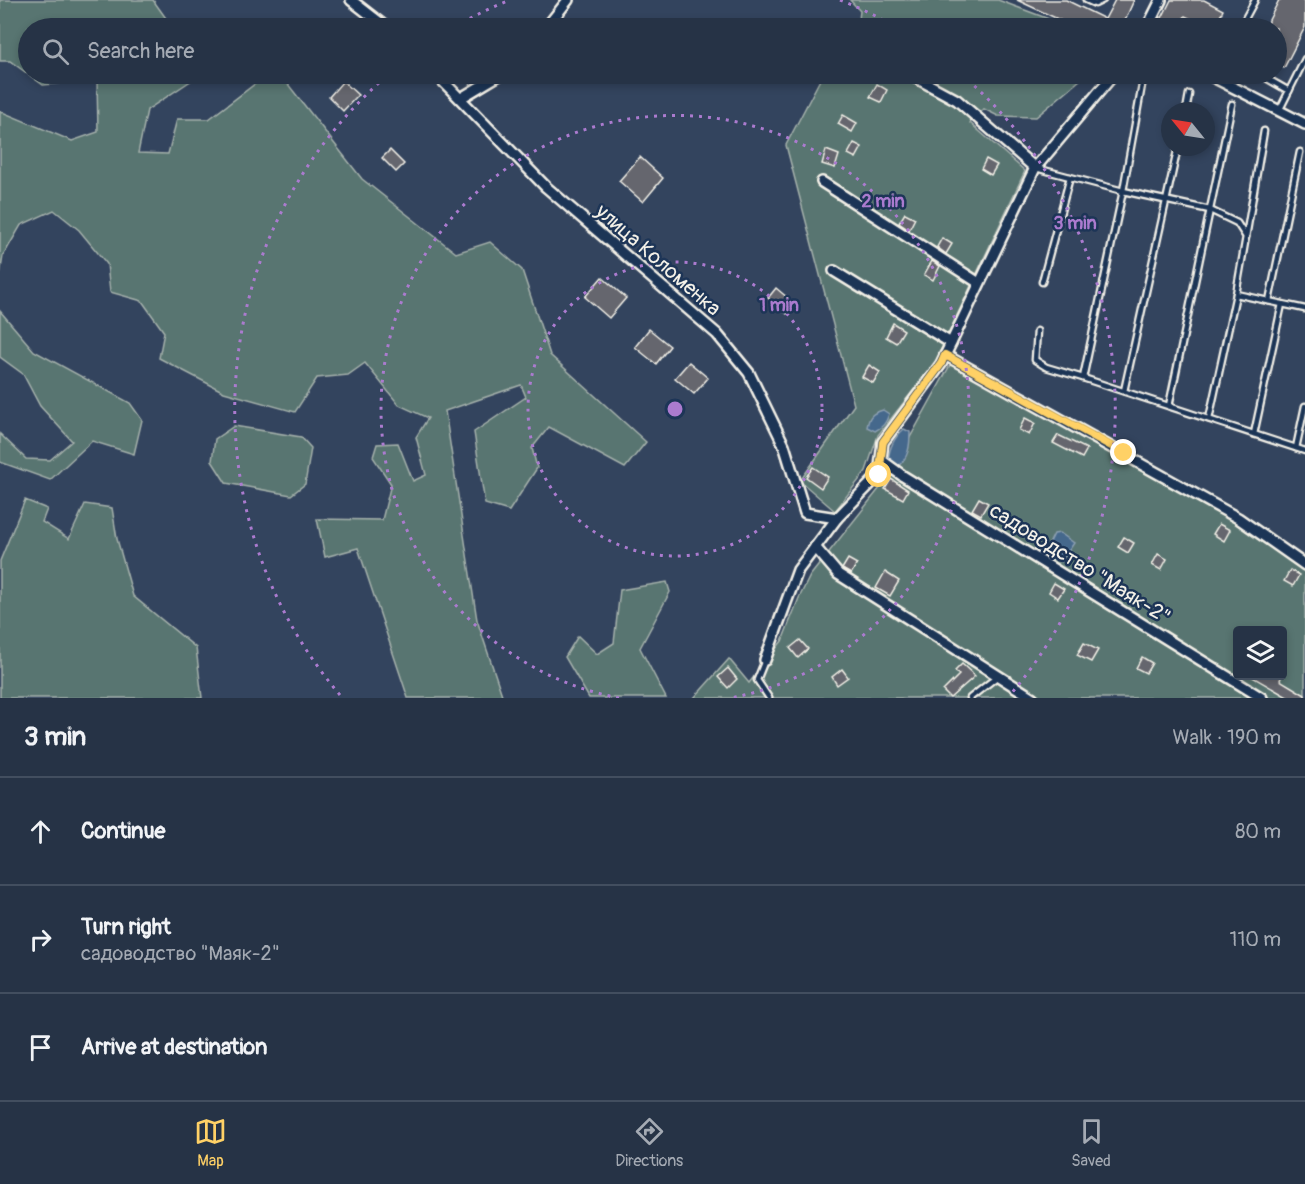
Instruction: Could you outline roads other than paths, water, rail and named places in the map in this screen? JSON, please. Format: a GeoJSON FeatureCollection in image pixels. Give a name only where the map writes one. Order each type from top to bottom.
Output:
{"type":"FeatureCollection","features":[{"type":"Feature","properties":{"kind":"street"},"geometry":{"type":"LineString","coordinates":[[351,0],[374,18]]}},
{"type":"Feature","properties":{"kind":"street"},"geometry":{"type":"LineString","coordinates":[[554,18],[568,0]]}},
{"type":"Feature","properties":{"kind":"street"},"geometry":{"type":"LineString","coordinates":[[1152,18],[1161,0]]}},
{"type":"Feature","properties":{"kind":"street","name":"улица Коломенка"},"geometry":{"type":"LineString","coordinates":[[446,84],[546,187],[717,334],[748,374],[784,445],[805,513],[837,518]]}},
{"type":"Feature","properties":{"kind":"street"},"geometry":{"type":"LineString","coordinates":[[461,98],[484,84]]}},
{"type":"Feature","properties":{"kind":"street"},"geometry":{"type":"LineString","coordinates":[[927,84],[957,100],[1035,168]]}},
{"type":"Feature","properties":{"kind":"street"},"geometry":{"type":"LineString","coordinates":[[765,660],[798,570],[837,518],[879,475],[883,442],[941,364],[1035,168],[1106,84]]}},
{"type":"Feature","properties":{"kind":"street"},"geometry":{"type":"LineString","coordinates":[[1226,84],[1305,124]]}},
{"type":"Feature","properties":{"kind":"street"},"geometry":{"type":"LineString","coordinates":[[822,182],[979,283]]}},
{"type":"Feature","properties":{"kind":"street"},"geometry":{"type":"LineString","coordinates":[[834,271],[951,343]]}},
{"type":"Feature","properties":{"kind":"street"},"geometry":{"type":"LineString","coordinates":[[945,355],[1238,518],[1305,565]]}},
{"type":"Feature","properties":{"kind":"street","name":"садоводство \"Маяк-2\""},"geometry":{"type":"LineString","coordinates":[[881,460],[1262,698]]}},
{"type":"Feature","properties":{"kind":"street"},"geometry":{"type":"LineString","coordinates":[[815,547],[838,573],[1033,698]]}},
{"type":"Feature","properties":{"kind":"lane"},"geometry":{"type":"LineString","coordinates":[[1086,0],[1095,4],[1103,0]]}},
{"type":"Feature","properties":{"kind":"lane"},"geometry":{"type":"LineString","coordinates":[[1245,18],[1255,0]]}},
{"type":"Feature","properties":{"kind":"lane"},"geometry":{"type":"LineString","coordinates":[[1279,111],[1305,59]]}},
{"type":"Feature","properties":{"kind":"lane"},"geometry":{"type":"LineString","coordinates":[[1083,378],[1123,191],[1142,84]]}},
{"type":"Feature","properties":{"kind":"lane"},"geometry":{"type":"LineString","coordinates":[[1277,84],[1289,91]]}},
{"type":"Feature","properties":{"kind":"lane"},"geometry":{"type":"LineString","coordinates":[[1188,102],[1189,94]]}},
{"type":"Feature","properties":{"kind":"lane"},"geometry":{"type":"LineString","coordinates":[[1169,406],[1232,104]]}},
{"type":"Feature","properties":{"kind":"lane"},"geometry":{"type":"LineString","coordinates":[[1209,419],[1236,294],[1264,131]]}},
{"type":"Feature","properties":{"kind":"lane"},"geometry":{"type":"LineString","coordinates":[[1269,301],[1300,152]]}},
{"type":"Feature","properties":{"kind":"lane"},"geometry":{"type":"LineString","coordinates":[[1124,391],[1176,156]]}},
{"type":"Feature","properties":{"kind":"lane"},"geometry":{"type":"LineString","coordinates":[[1035,168],[1123,191],[1210,210],[1238,223],[1246,237]]}},
{"type":"Feature","properties":{"kind":"lane"},"geometry":{"type":"LineString","coordinates":[[1042,282],[1070,177]]}},
{"type":"Feature","properties":{"kind":"lane"},"geometry":{"type":"LineString","coordinates":[[1236,294],[1305,309]]}},
{"type":"Feature","properties":{"kind":"lane"},"geometry":{"type":"LineString","coordinates":[[1254,434],[1282,304]]}},
{"type":"Feature","properties":{"kind":"lane"},"geometry":{"type":"LineString","coordinates":[[1038,331],[1035,360],[1046,367],[1305,451]]}},
{"type":"Feature","properties":{"kind":"lane"},"geometry":{"type":"LineString","coordinates":[[1296,448],[1305,406]]}},
{"type":"Feature","properties":{"kind":"lane"},"geometry":{"type":"LineString","coordinates":[[765,660],[757,680],[770,698]]}},
{"type":"Feature","properties":{"kind":"lane"},"geometry":{"type":"LineString","coordinates":[[970,698],[998,676]]}},
{"type":"Feature","properties":{"kind":"water"},"geometry":{"type":"Polygon","coordinates":[[[883,410],[889,414],[882,426],[875,431],[867,427],[872,416],[883,410]]]}},
{"type":"Feature","properties":{"kind":"water"},"geometry":{"type":"Polygon","coordinates":[[[904,429],[910,432],[909,447],[904,460],[897,467],[888,460],[893,443],[904,429]]]}},
{"type":"Feature","properties":{"kind":"water"},"geometry":{"type":"Polygon","coordinates":[[[1060,533],[1074,543],[1061,562],[1054,559],[1055,554],[1050,548],[1054,534],[1060,533]]]}}]}
